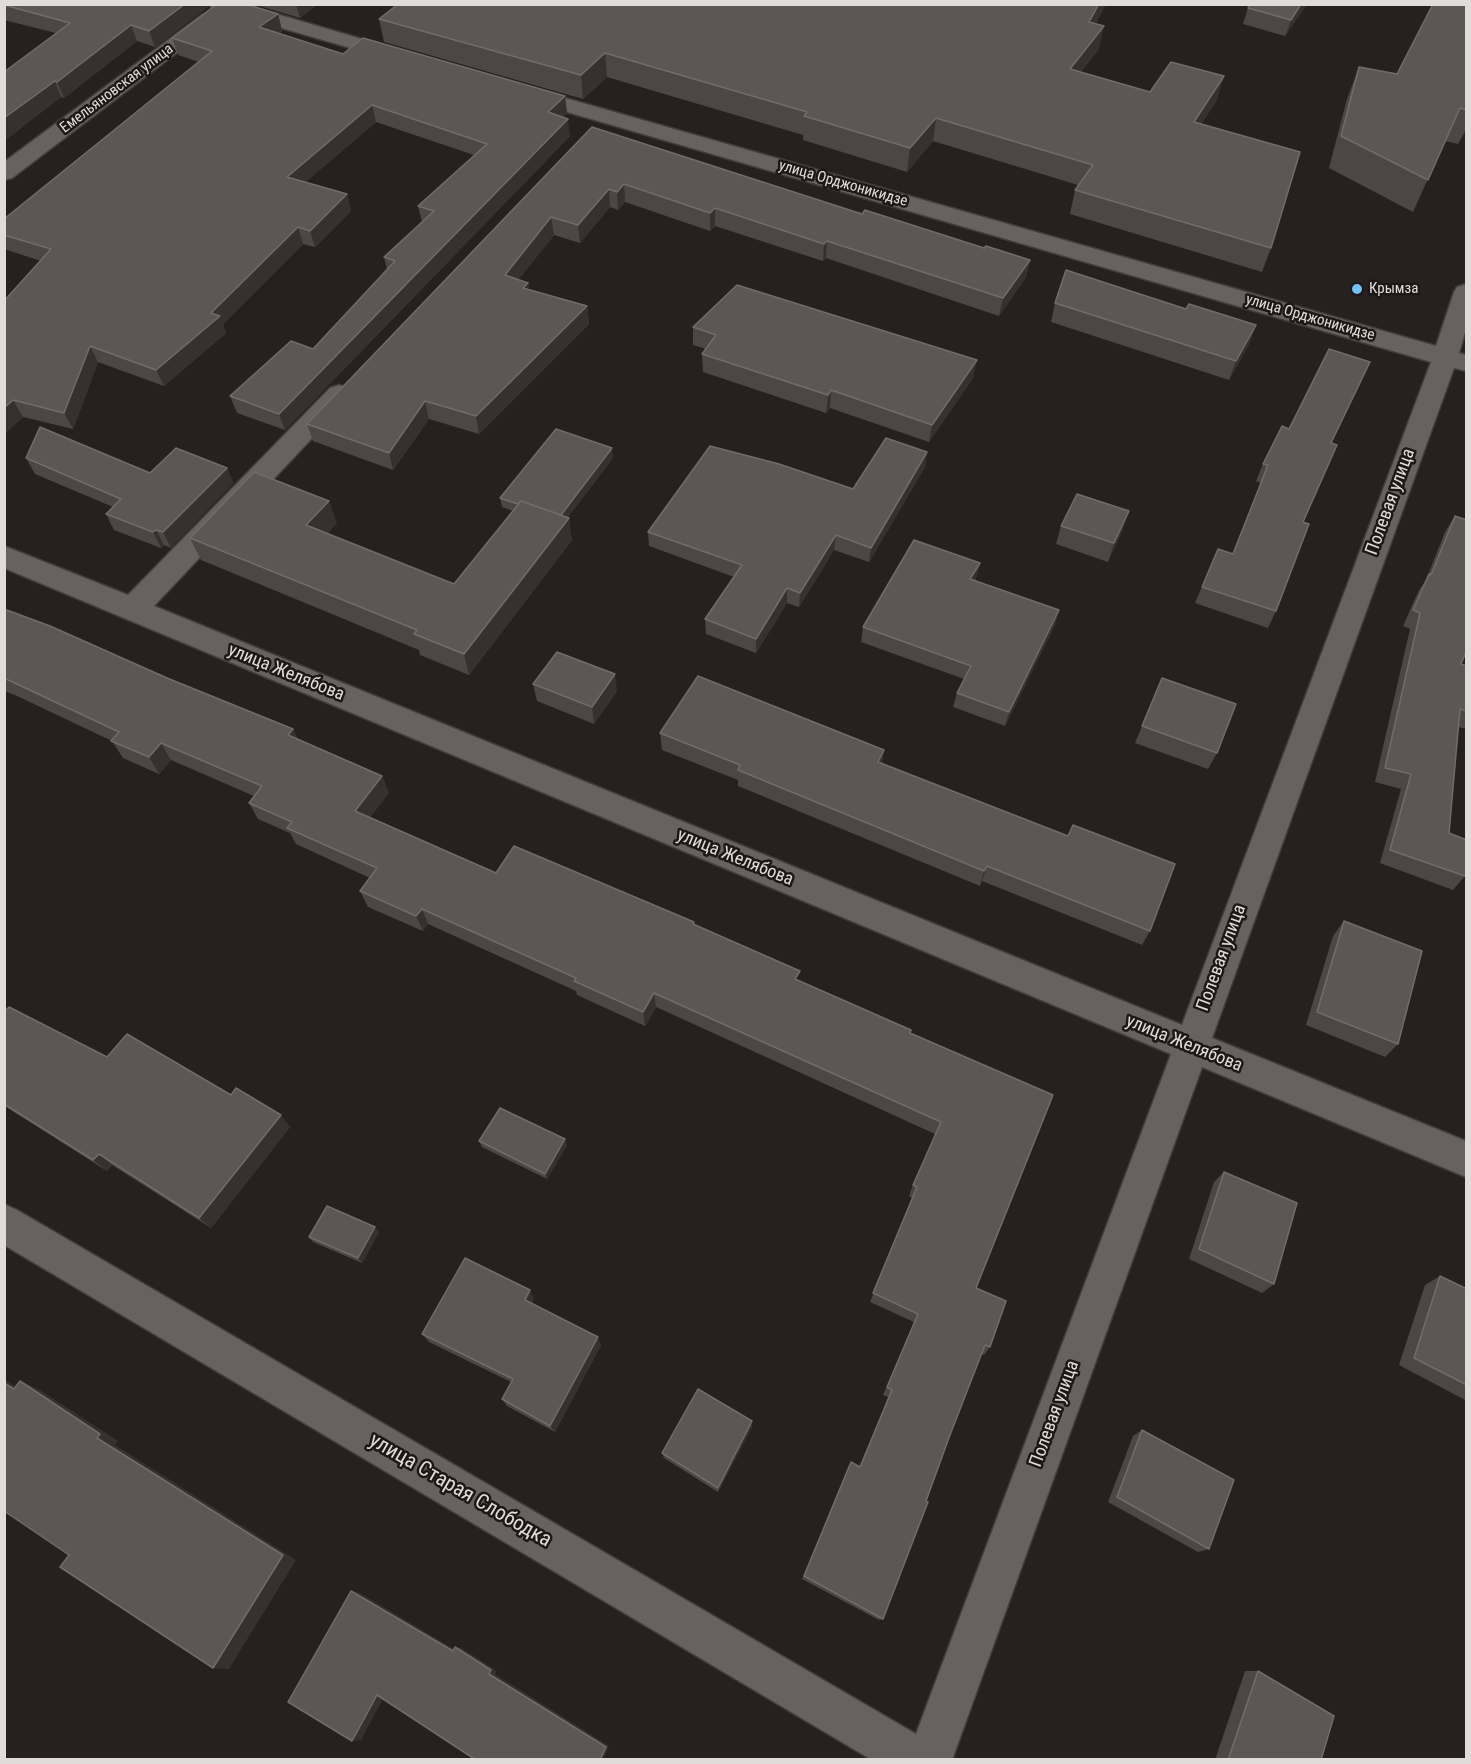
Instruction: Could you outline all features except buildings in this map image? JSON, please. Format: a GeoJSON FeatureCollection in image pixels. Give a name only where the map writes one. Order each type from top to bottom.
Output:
{"type":"FeatureCollection","features":[{"type":"Feature","properties":{"kind":"street"},"geometry":{"type":"LineString","coordinates":[[225,5],[422,63]]}},
{"type":"Feature","properties":{"kind":"street","name":"Емельяновская улица"},"geometry":{"type":"LineString","coordinates":[[4,173],[225,5]]}},
{"type":"Feature","properties":{"kind":"street","name":"улица Орджоникидзе"},"geometry":{"type":"LineString","coordinates":[[502,86],[597,124],[1456,360]]}},
{"type":"Feature","properties":{"kind":"street","name":"Полевая улица"},"geometry":{"type":"LineString","coordinates":[[929,1760],[1190,1046],[1456,360],[1467,292]]}},
{"type":"Feature","properties":{"kind":"street"},"geometry":{"type":"LineString","coordinates":[[133,609],[357,375]]}},
{"type":"Feature","properties":{"kind":"street","name":"улица Желябова"},"geometry":{"type":"LineString","coordinates":[[4,556],[1467,1160]]}},
{"type":"Feature","properties":{"kind":"street","name":"улица Старая Слободка"},"geometry":{"type":"LineString","coordinates":[[4,1222],[916,1760]]}},
{"type":"Feature","properties":{"kind":"place","name":"Крымза"},"geometry":{"type":"Point","coordinates":[1357,289]}}]}
